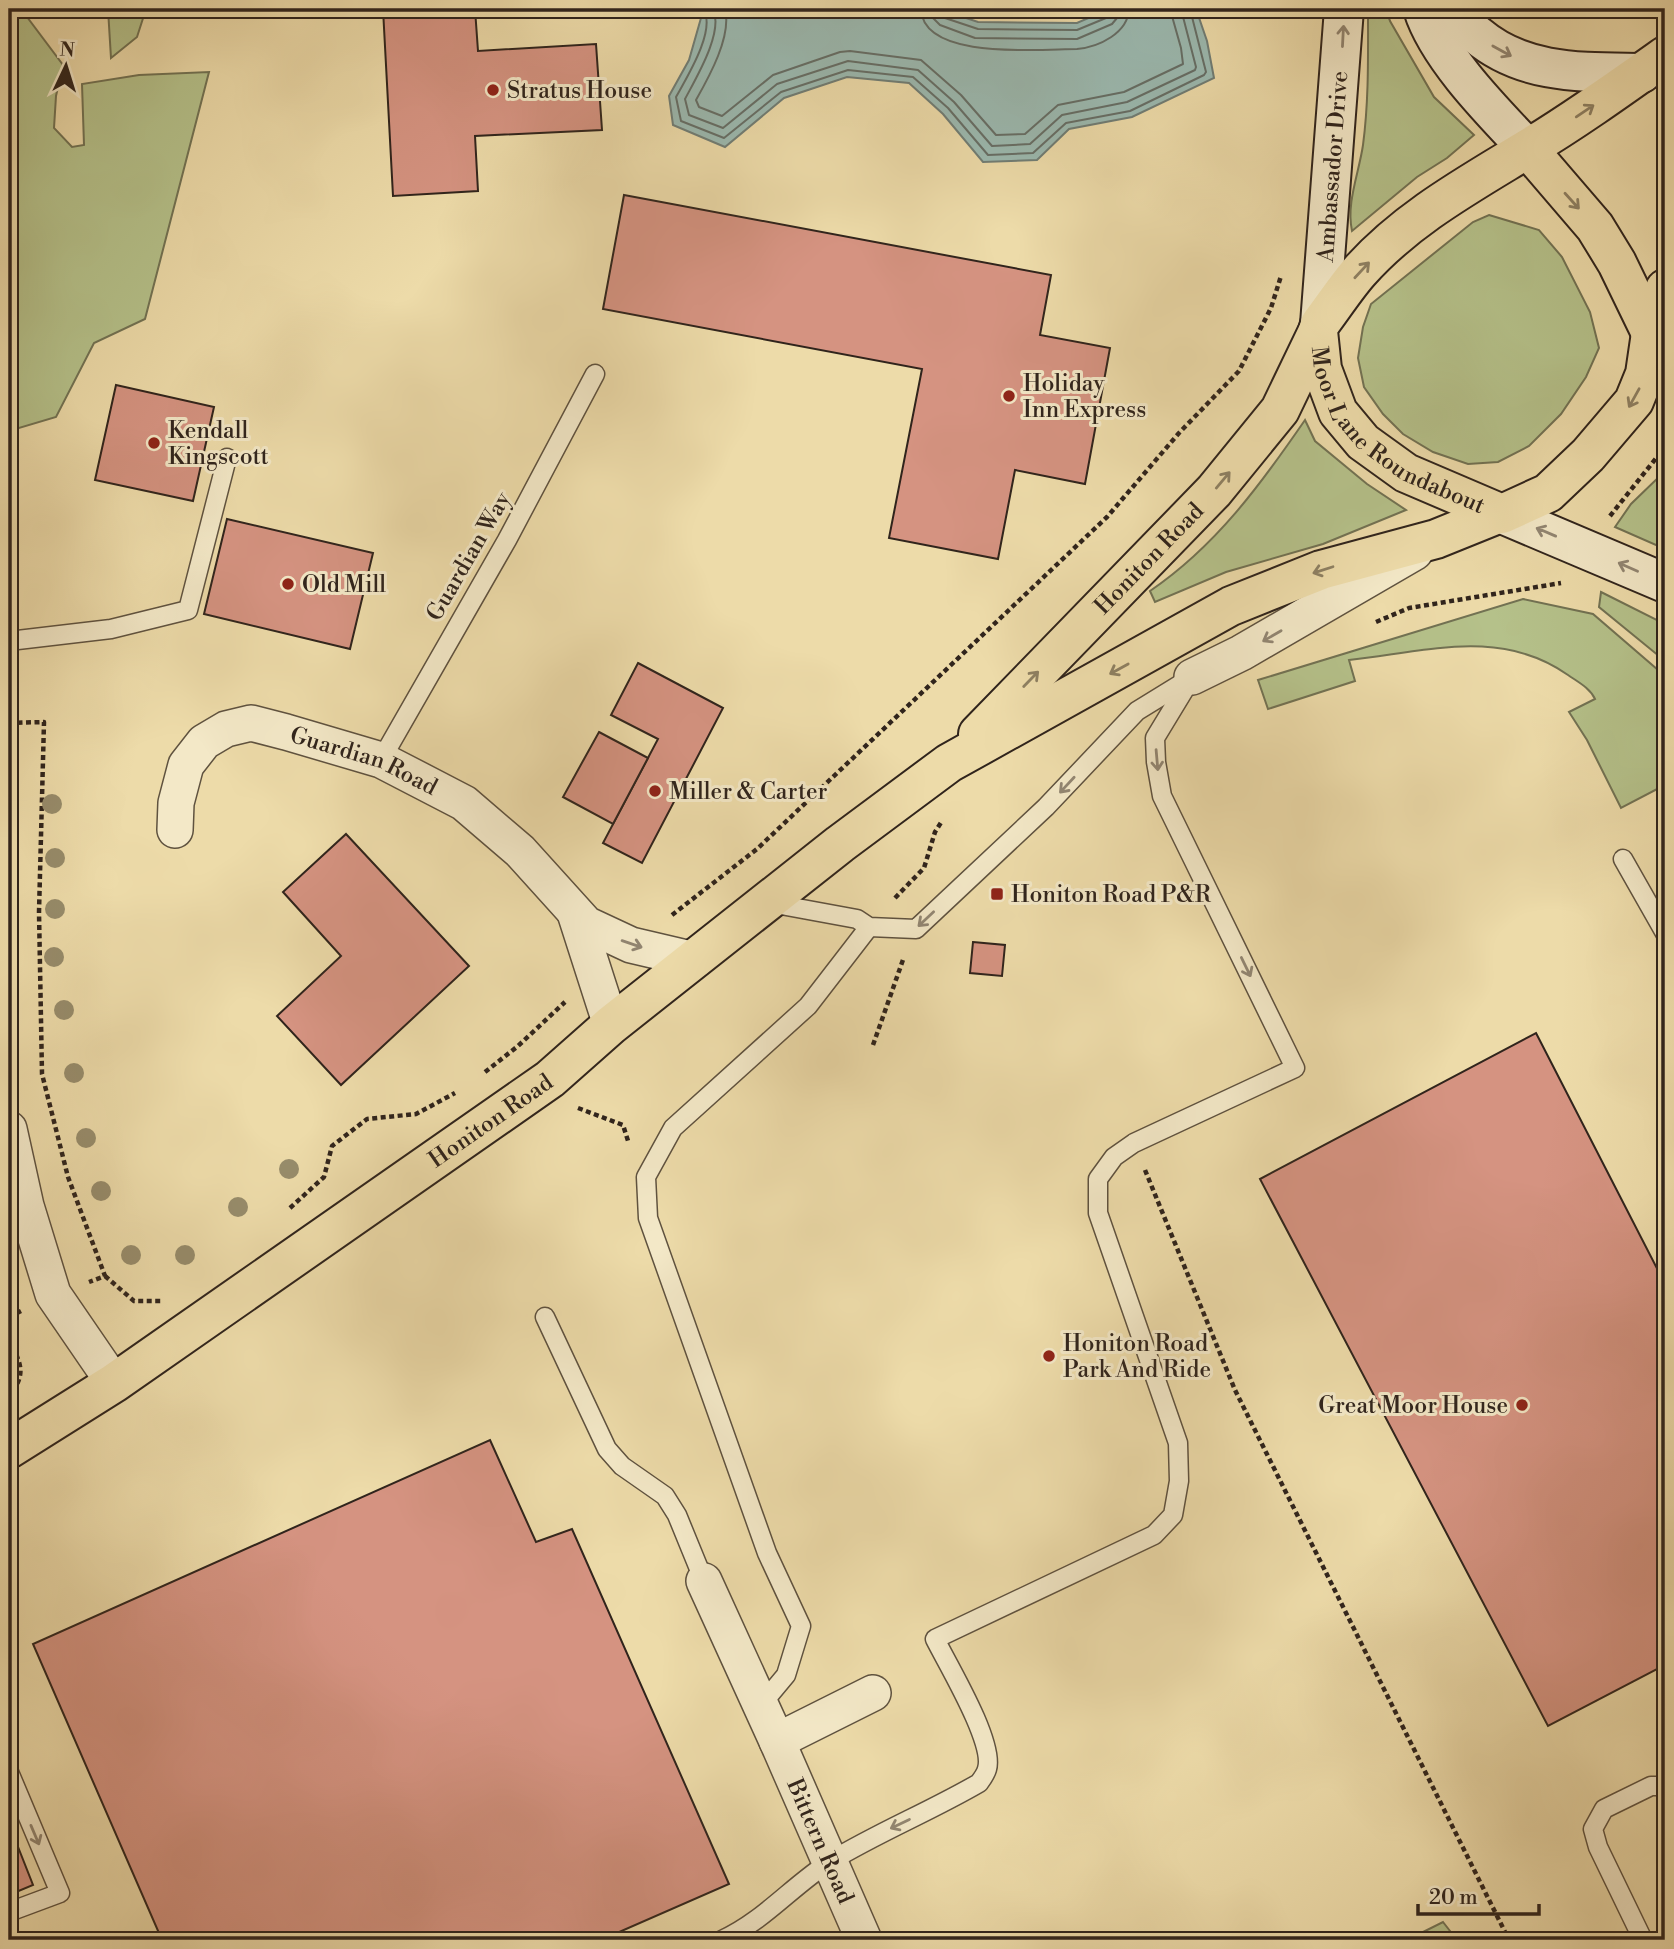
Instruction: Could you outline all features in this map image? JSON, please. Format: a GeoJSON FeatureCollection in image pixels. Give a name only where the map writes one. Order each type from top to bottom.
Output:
{"type":"FeatureCollection","features":[{"type":"Feature","properties":{"kind":"main road","name":"Ambassador Drive"},"geometry":{"type":"LineString","coordinates":[[1319,328],[1344,9]]}},
{"type":"Feature","properties":{"kind":"main road"},"geometry":{"type":"LineString","coordinates":[[1423,9],[1430,29],[1482,102],[1528,149],[1595,227],[1617,263],[1658,343]]}},
{"type":"Feature","properties":{"kind":"main road"},"geometry":{"type":"LineString","coordinates":[[1450,9],[1477,36],[1500,51],[1530,65],[1567,72],[1653,65]]}},
{"type":"Feature","properties":{"kind":"main road"},"geometry":{"type":"LineString","coordinates":[[1528,149],[1653,65]]}},
{"type":"Feature","properties":{"kind":"main road","name":"Moor Lane Roundabout"},"geometry":{"type":"LineString","coordinates":[[1528,149],[1459,190],[1394,239],[1359,272],[1319,328],[1322,369],[1338,412],[1363,442],[1406,473],[1500,514],[1548,493],[1588,455],[1634,401],[1658,343]]}},
{"type":"Feature","properties":{"kind":"main road"},"geometry":{"type":"LineString","coordinates":[[1658,343],[1665,289]]}},
{"type":"Feature","properties":{"kind":"main road","name":"Honiton Road"},"geometry":{"type":"LineString","coordinates":[[9,1449],[114,1383],[550,1079],[611,1025],[949,763],[1214,491],[1280,410],[1319,328]]}},
{"type":"Feature","properties":{"kind":"main road","name":"Honiton Road"},"geometry":{"type":"LineString","coordinates":[[949,763],[1231,607],[1321,570],[1436,539],[1500,514]]}},
{"type":"Feature","properties":{"kind":"main road"},"geometry":{"type":"LineString","coordinates":[[1500,514],[1665,583]]}},
{"type":"Feature","properties":{"kind":"street","name":"Honiton Road"},"geometry":{"type":"LineString","coordinates":[[1192,677],[1241,653],[1436,539]]}},
{"type":"Feature","properties":{"kind":"street","name":"Guardian Road"},"geometry":{"type":"LineString","coordinates":[[175,830],[176,803],[186,765],[204,742],[226,729],[251,723],[381,760],[464,803],[520,851],[586,924],[631,945],[695,960]]}},
{"type":"Feature","properties":{"kind":"street","name":"Guardian Road"},"geometry":{"type":"LineString","coordinates":[[575,913],[611,1025]]}},
{"type":"Feature","properties":{"kind":"street"},"geometry":{"type":"LineString","coordinates":[[9,1129],[26,1206],[53,1294],[114,1383]]}},
{"type":"Feature","properties":{"kind":"street","name":"Bittern Road"},"geometry":{"type":"LineString","coordinates":[[704,1581],[864,1940]]}},
{"type":"Feature","properties":{"kind":"street"},"geometry":{"type":"LineString","coordinates":[[777,1741],[873,1693]]}},
{"type":"Feature","properties":{"kind":"lane","name":"Guardian Way"},"geometry":{"type":"LineString","coordinates":[[381,760],[507,540],[595,374]]}},
{"type":"Feature","properties":{"kind":"lane"},"geometry":{"type":"LineString","coordinates":[[9,641],[111,629],[188,610],[227,458]]}},
{"type":"Feature","properties":{"kind":"lane"},"geometry":{"type":"LineString","coordinates":[[766,903],[863,923],[916,929],[1046,807],[1137,711],[1192,677]]}},
{"type":"Feature","properties":{"kind":"lane"},"geometry":{"type":"LineString","coordinates":[[731,1938],[829,1863],[979,1783],[988,1768],[987,1749],[976,1720],[935,1639],[1154,1535],[1173,1515],[1179,1481],[1178,1443],[1098,1213],[1098,1179],[1114,1157],[1133,1143],[1295,1068],[1163,796],[1156,762],[1156,738],[1192,677]]}},
{"type":"Feature","properties":{"kind":"lane"},"geometry":{"type":"LineString","coordinates":[[1623,859],[1665,933]]}},
{"type":"Feature","properties":{"kind":"lane"},"geometry":{"type":"LineString","coordinates":[[761,1705],[786,1675],[801,1626],[767,1553],[648,1218],[646,1177],[673,1128],[808,1006],[863,923]]}},
{"type":"Feature","properties":{"kind":"lane"},"geometry":{"type":"LineString","coordinates":[[545,1317],[607,1449],[622,1466],[665,1496],[677,1515],[704,1581]]}},
{"type":"Feature","properties":{"kind":"lane"},"geometry":{"type":"LineString","coordinates":[[9,1772],[60,1894],[9,1912]]}},
{"type":"Feature","properties":{"kind":"lane"},"geometry":{"type":"LineString","coordinates":[[1643,1940],[1598,1847],[1593,1829],[1604,1809],[1651,1786],[1665,1786]]}},
{"type":"Feature","properties":{"kind":"path"},"geometry":{"type":"LineString","coordinates":[[631,945],[757,849],[1107,517],[1178,433],[1238,371],[1271,308],[1282,274]]}},
{"type":"Feature","properties":{"kind":"path"},"geometry":{"type":"LineString","coordinates":[[1373,624],[1409,608],[1570,582],[1610,516],[1665,447]]}},
{"type":"Feature","properties":{"kind":"path"},"geometry":{"type":"LineString","coordinates":[[9,723],[44,722],[39,912],[42,1074],[68,1177],[105,1276],[134,1301],[164,1301]]}},
{"type":"Feature","properties":{"kind":"path"},"geometry":{"type":"LineString","coordinates":[[863,923],[898,896],[925,868],[935,832],[948,812]]}},
{"type":"Feature","properties":{"kind":"path"},"geometry":{"type":"LineString","coordinates":[[475,1080],[518,1046],[594,975]]}},
{"type":"Feature","properties":{"kind":"path"},"geometry":{"type":"LineString","coordinates":[[285,1213],[324,1177],[332,1146],[367,1119],[416,1114],[464,1088]]}},
{"type":"Feature","properties":{"kind":"path"},"geometry":{"type":"LineString","coordinates":[[630,1146],[640,1137]]}},
{"type":"Feature","properties":{"kind":"path"},"geometry":{"type":"LineString","coordinates":[[1133,1143],[1235,1390],[1509,1940]]}},
{"type":"Feature","properties":{"kind":"path"},"geometry":{"type":"LineString","coordinates":[[9,1317],[53,1294],[105,1276]]}},
{"type":"Feature","properties":{"kind":"path"},"geometry":{"type":"LineString","coordinates":[[9,1339],[22,1368],[18,1385],[9,1396]]}},
{"type":"Feature","properties":{"kind":"green space"},"geometry":{"type":"Polygon","coordinates":[[[9,9],[21,9],[63,65],[56,96],[54,128],[72,147],[84,145],[82,84],[139,75],[209,72],[145,319],[94,343],[56,417],[9,431],[9,9]]]}},
{"type":"Feature","properties":{"kind":"green space"},"geometry":{"type":"Polygon","coordinates":[[[108,9],[146,9],[137,37],[111,58],[108,9]]]}},
{"type":"Feature","properties":{"kind":"green space"},"geometry":{"type":"Polygon","coordinates":[[[1368,9],[1386,9],[1390,21],[1434,97],[1474,135],[1447,158],[1417,177],[1352,231],[1352,199],[1363,145],[1366,111],[1368,9]]]}},
{"type":"Feature","properties":{"kind":"green space"},"geometry":{"type":"Polygon","coordinates":[[[1489,215],[1539,230],[1562,257],[1590,312],[1599,348],[1586,377],[1561,414],[1529,446],[1498,462],[1468,464],[1433,452],[1403,434],[1383,414],[1364,387],[1358,358],[1363,327],[1371,304],[1473,222],[1489,215]]]}},
{"type":"Feature","properties":{"kind":"green space"},"geometry":{"type":"Polygon","coordinates":[[[1305,420],[1315,441],[1367,484],[1406,510],[1323,544],[1226,572],[1155,602],[1150,591],[1196,554],[1236,513],[1305,420]]]}},
{"type":"Feature","properties":{"kind":"green space"},"geometry":{"type":"Polygon","coordinates":[[[1665,471],[1665,549],[1615,527],[1631,504],[1665,471]]]}},
{"type":"Feature","properties":{"kind":"green space"},"geometry":{"type":"Polygon","coordinates":[[[1601,592],[1665,624],[1665,661],[1599,607],[1601,592]]]}},
{"type":"Feature","properties":{"kind":"green space"},"geometry":{"type":"Polygon","coordinates":[[[1523,599],[1593,614],[1665,676],[1665,790],[1661,787],[1621,808],[1587,740],[1569,712],[1595,699],[1593,695],[1580,683],[1542,660],[1516,651],[1461,647],[1349,660],[1355,681],[1268,709],[1258,680],[1523,599]]]}},
{"type":"Feature","properties":{"kind":"green space"},"geometry":{"type":"Polygon","coordinates":[[[1443,1922],[1457,1940],[1407,1940],[1443,1922]]]}},
{"type":"Feature","properties":{"kind":"water"},"geometry":{"type":"Polygon","coordinates":[[[694,9],[939,9],[978,22],[1077,23],[1109,9],[1196,9],[1207,41],[1214,78],[1132,117],[1069,129],[1037,160],[983,162],[943,114],[909,83],[847,77],[784,98],[725,147],[673,125],[669,96],[689,60],[701,18],[694,9]]]}},
{"type":"Feature","properties":{"kind":"building","name":"Stratus House"},"geometry":{"type":"Polygon","coordinates":[[[383,9],[475,9],[478,51],[596,44],[602,130],[475,136],[478,191],[393,196],[383,9]]]}},
{"type":"Feature","properties":{"kind":"building","name":"Holiday Inn Express"},"geometry":{"type":"Polygon","coordinates":[[[624,195],[1051,275],[1040,335],[1110,348],[1085,484],[1015,470],[998,559],[889,538],[922,369],[603,309],[624,195]]]}},
{"type":"Feature","properties":{"kind":"building","name":"Kendall Kingscott"},"geometry":{"type":"Polygon","coordinates":[[[116,385],[214,407],[193,501],[95,480],[116,385]]]}},
{"type":"Feature","properties":{"kind":"building","name":"Old Mill"},"geometry":{"type":"Polygon","coordinates":[[[227,519],[373,553],[350,649],[204,614],[227,519]]]}},
{"type":"Feature","properties":{"kind":"building","name":"Miller & Carter"},"geometry":{"type":"Polygon","coordinates":[[[638,663],[723,708],[642,863],[603,843],[658,739],[611,715],[638,663]]]}},
{"type":"Feature","properties":{"kind":"building"},"geometry":{"type":"Polygon","coordinates":[[[599,732],[648,758],[613,824],[563,797],[599,732]]]}},
{"type":"Feature","properties":{"kind":"building"},"geometry":{"type":"Polygon","coordinates":[[[346,834],[469,966],[341,1085],[277,1016],[341,956],[283,892],[346,834]]]}},
{"type":"Feature","properties":{"kind":"building"},"geometry":{"type":"Polygon","coordinates":[[[973,942],[1005,945],[1002,976],[970,973],[973,942]]]}},
{"type":"Feature","properties":{"kind":"building","name":"Great Moor House"},"geometry":{"type":"Polygon","coordinates":[[[1536,1033],[1665,1284],[1665,1665],[1548,1726],[1260,1179],[1536,1033]]]}},
{"type":"Feature","properties":{"kind":"building"},"geometry":{"type":"Polygon","coordinates":[[[490,1440],[536,1542],[572,1529],[729,1884],[601,1940],[162,1940],[33,1644],[490,1440]]]}},
{"type":"Feature","properties":{"kind":"building"},"geometry":{"type":"Polygon","coordinates":[[[9,1824],[33,1885],[9,1895],[9,1824]]]}},
{"type":"Feature","properties":{"kind":"place","name":"Stratus House"},"geometry":{"type":"Point","coordinates":[493,90]}},
{"type":"Feature","properties":{"kind":"place","name":"Holiday Inn Express"},"geometry":{"type":"Point","coordinates":[1009,396]}},
{"type":"Feature","properties":{"kind":"place","name":"Kendall Kingscott"},"geometry":{"type":"Point","coordinates":[154,443]}},
{"type":"Feature","properties":{"kind":"place","name":"Old Mill"},"geometry":{"type":"Point","coordinates":[288,584]}},
{"type":"Feature","properties":{"kind":"place","name":"Miller & Carter"},"geometry":{"type":"Point","coordinates":[655,791]}},
{"type":"Feature","properties":{"kind":"place","name":"Honiton Road P&R"},"geometry":{"type":"Point","coordinates":[997,894]}},
{"type":"Feature","properties":{"kind":"place","name":"Honiton Road Park And Ride"},"geometry":{"type":"Point","coordinates":[1049,1356]}},
{"type":"Feature","properties":{"kind":"place","name":"Great Moor House"},"geometry":{"type":"Point","coordinates":[1522,1405]}}]}
